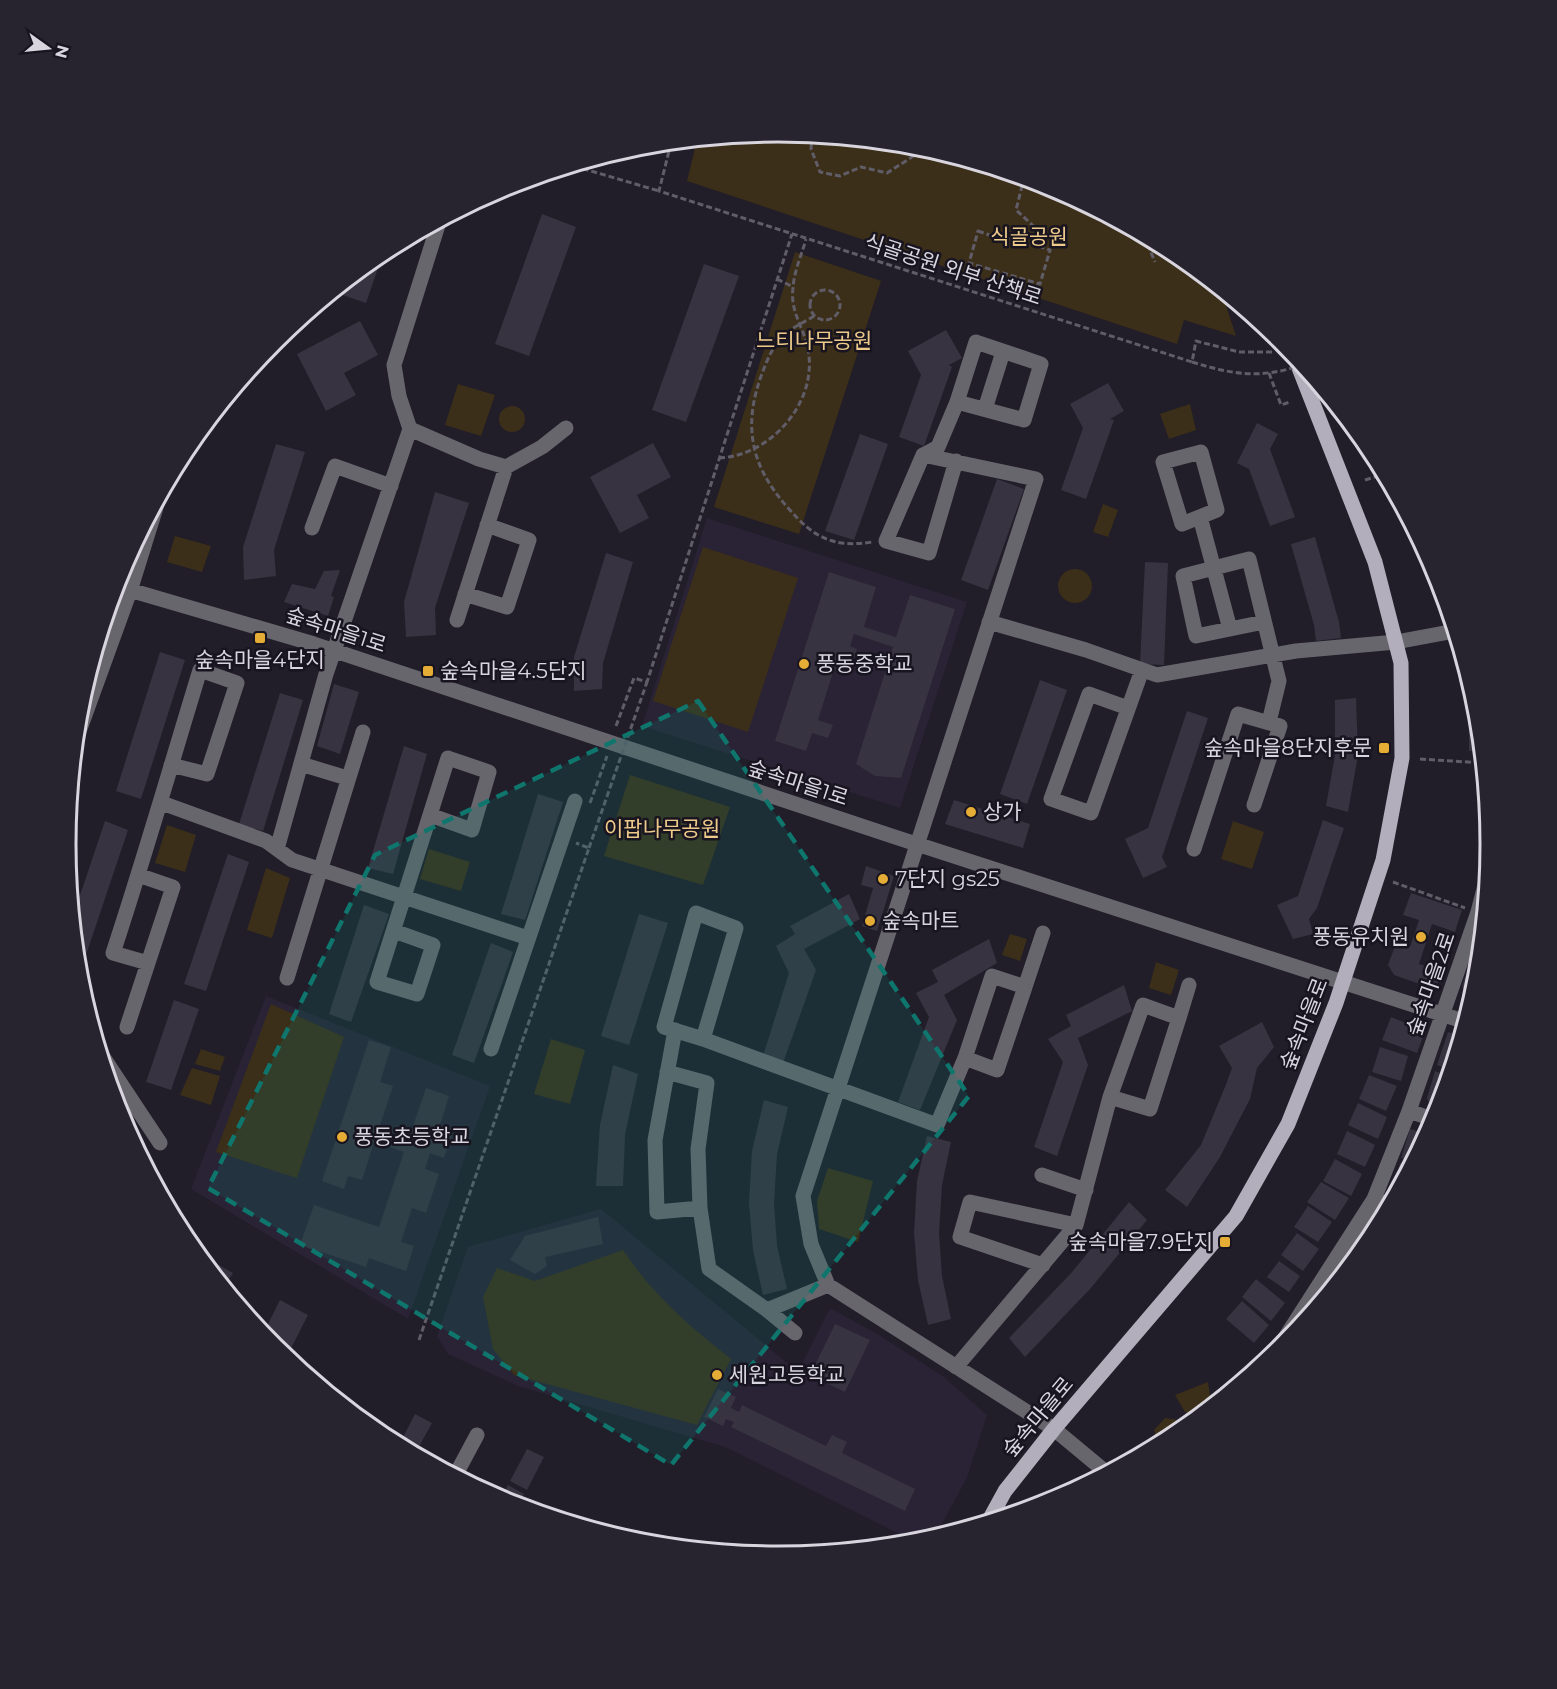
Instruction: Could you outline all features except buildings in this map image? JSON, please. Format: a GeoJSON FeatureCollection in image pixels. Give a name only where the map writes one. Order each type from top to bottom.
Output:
{"type":"FeatureCollection","features":[{"type":"Feature","properties":{"kind":"main road","name":"숲속마을로"},"geometry":{"type":"LineString","coordinates":[[993,1512],[1005,1491],[1054,1429],[1236,1216],[1288,1124],[1343,982],[1383,860],[1402,758],[1401,663],[1375,562],[1303,379]]}},
{"type":"Feature","properties":{"kind":"street"},"geometry":{"type":"LineString","coordinates":[[277,849],[334,650],[410,429],[399,396],[394,365],[436,233]]}},
{"type":"Feature","properties":{"kind":"street"},"geometry":{"type":"LineString","coordinates":[[956,461],[928,553],[886,541],[923,455],[938,447],[957,402],[975,342],[1041,364],[1024,420],[957,402]]}},
{"type":"Feature","properties":{"kind":"street"},"geometry":{"type":"LineString","coordinates":[[985,409],[1003,352]]}},
{"type":"Feature","properties":{"kind":"street"},"geometry":{"type":"LineString","coordinates":[[457,620],[506,467],[542,447],[566,428]]}},
{"type":"Feature","properties":{"kind":"street"},"geometry":{"type":"LineString","coordinates":[[410,429],[479,459],[506,467]]}},
{"type":"Feature","properties":{"kind":"street"},"geometry":{"type":"LineString","coordinates":[[1201,452],[1217,510],[1200,517],[1182,524],[1163,462],[1201,452]]}},
{"type":"Feature","properties":{"kind":"street"},"geometry":{"type":"LineString","coordinates":[[923,455],[1036,479],[836,1088],[803,1196],[810,1244],[828,1286],[1054,1429],[1101,1468]]}},
{"type":"Feature","properties":{"kind":"street"},"geometry":{"type":"LineString","coordinates":[[312,528],[335,466],[390,486]]}},
{"type":"Feature","properties":{"kind":"street"},"geometry":{"type":"LineString","coordinates":[[1200,517],[1215,568],[1216,586],[1230,629]]}},
{"type":"Feature","properties":{"kind":"street"},"geometry":{"type":"LineString","coordinates":[[465,594],[507,607],[529,540],[487,525]]}},
{"type":"Feature","properties":{"kind":"street"},"geometry":{"type":"LineString","coordinates":[[1264,622],[1196,636],[1183,576],[1249,559],[1279,681],[1269,722]]}},
{"type":"Feature","properties":{"kind":"street","name":"숲속마을1로"},"geometry":{"type":"LineString","coordinates":[[125,590],[334,650],[916,844],[1458,1019]]}},
{"type":"Feature","properties":{"kind":"street"},"geometry":{"type":"LineString","coordinates":[[989,622],[1086,650],[1156,675],[1273,655],[1396,642],[1447,632]]}},
{"type":"Feature","properties":{"kind":"street"},"geometry":{"type":"LineString","coordinates":[[148,963],[113,953],[162,802],[171,765],[200,670],[237,683],[207,774],[171,765]]}},
{"type":"Feature","properties":{"kind":"street"},"geometry":{"type":"LineString","coordinates":[[1128,708],[1089,694],[1051,799],[1091,813],[1142,670]]}},
{"type":"Feature","properties":{"kind":"street"},"geometry":{"type":"LineString","coordinates":[[1194,849],[1238,714],[1280,726],[1254,805]]}},
{"type":"Feature","properties":{"kind":"street"},"geometry":{"type":"LineString","coordinates":[[287,978],[363,732]]}},
{"type":"Feature","properties":{"kind":"street"},"geometry":{"type":"LineString","coordinates":[[394,931],[433,945],[417,994],[377,982],[394,931],[404,897],[430,815],[448,759],[489,772],[472,830],[430,815]]}},
{"type":"Feature","properties":{"kind":"street"},"geometry":{"type":"LineString","coordinates":[[301,764],[347,778]]}},
{"type":"Feature","properties":{"kind":"street"},"geometry":{"type":"LineString","coordinates":[[491,1049],[574,801]]}},
{"type":"Feature","properties":{"kind":"street"},"geometry":{"type":"LineString","coordinates":[[162,802],[266,841],[292,860],[528,938]]}},
{"type":"Feature","properties":{"kind":"street"},"geometry":{"type":"LineString","coordinates":[[127,1027],[173,887],[138,875]]}},
{"type":"Feature","properties":{"kind":"street"},"geometry":{"type":"LineString","coordinates":[[703,1038],[736,928],[696,914],[664,1027],[703,1038],[938,1125],[965,1058],[992,976],[1025,987]]}},
{"type":"Feature","properties":{"kind":"street","name":"숲속마을2로"},"geometry":{"type":"LineString","coordinates":[[1336,1270],[1374,1199],[1409,1111],[1475,930]]}},
{"type":"Feature","properties":{"kind":"street"},"geometry":{"type":"LineString","coordinates":[[965,1058],[997,1070],[1043,933]]}},
{"type":"Feature","properties":{"kind":"street"},"geometry":{"type":"LineString","coordinates":[[1110,1097],[1150,1109],[1190,986]]}},
{"type":"Feature","properties":{"kind":"street"},"geometry":{"type":"LineString","coordinates":[[956,1367],[1076,1225],[1110,1097],[1143,1005],[1179,1018]]}},
{"type":"Feature","properties":{"kind":"street"},"geometry":{"type":"LineString","coordinates":[[675,1030],[655,1140],[657,1212],[700,1208]]}},
{"type":"Feature","properties":{"kind":"street"},"geometry":{"type":"LineString","coordinates":[[667,1072],[707,1083],[698,1149],[700,1208],[709,1269],[795,1333]]}},
{"type":"Feature","properties":{"kind":"street"},"geometry":{"type":"LineString","coordinates":[[117,1078],[160,1143]]}},
{"type":"Feature","properties":{"kind":"street"},"geometry":{"type":"LineString","coordinates":[[1409,1111],[1425,1116]]}},
{"type":"Feature","properties":{"kind":"street"},"geometry":{"type":"LineString","coordinates":[[1042,1175],[1086,1190]]}},
{"type":"Feature","properties":{"kind":"street"},"geometry":{"type":"LineString","coordinates":[[1374,1199],[1383,1202]]}},
{"type":"Feature","properties":{"kind":"street"},"geometry":{"type":"LineString","coordinates":[[1043,1265],[960,1237],[970,1202],[1076,1225]]}},
{"type":"Feature","properties":{"kind":"street"},"geometry":{"type":"LineString","coordinates":[[767,1310],[828,1286]]}},
{"type":"Feature","properties":{"kind":"street"},"geometry":{"type":"LineString","coordinates":[[459,1469],[477,1435]]}},
{"type":"Feature","properties":{"kind":"path"},"geometry":{"type":"LineString","coordinates":[[811,143],[811,149],[820,172],[840,176],[861,167],[887,173],[914,156]]}},
{"type":"Feature","properties":{"kind":"path"},"geometry":{"type":"LineString","coordinates":[[659,191],[669,152]]}},
{"type":"Feature","properties":{"kind":"path","name":"식골공원 외부 산책로"},"geometry":{"type":"LineString","coordinates":[[586,170],[1229,374],[1269,374],[1293,368]]}},
{"type":"Feature","properties":{"kind":"path"},"geometry":{"type":"LineString","coordinates":[[1022,187],[1016,210],[1040,232],[1036,245]]}},
{"type":"Feature","properties":{"kind":"path"},"geometry":{"type":"LineString","coordinates":[[978,231],[995,237],[1014,238],[1036,245],[1050,250],[1040,284],[969,263],[978,231]]}},
{"type":"Feature","properties":{"kind":"path"},"geometry":{"type":"LineString","coordinates":[[419,1340],[646,682],[792,234]]}},
{"type":"Feature","properties":{"kind":"path"},"geometry":{"type":"LineString","coordinates":[[719,458],[730,457],[755,448],[778,432],[792,416],[802,398],[810,365],[807,344],[793,308],[793,287],[806,239]]}},
{"type":"Feature","properties":{"kind":"path"},"geometry":{"type":"LineString","coordinates":[[1150,249],[1155,262]]}},
{"type":"Feature","properties":{"kind":"path"},"geometry":{"type":"LineString","coordinates":[[777,279],[793,287]]}},
{"type":"Feature","properties":{"kind":"path"},"geometry":{"type":"LineString","coordinates":[[814,316],[810,302],[815,293],[824,289],[837,296],[840,306],[837,315],[828,320],[814,316],[785,334],[769,355],[756,387],[751,408],[750,427],[761,472],[772,492],[814,535],[852,545],[886,541]]}},
{"type":"Feature","properties":{"kind":"path"},"geometry":{"type":"LineString","coordinates":[[1192,362],[1196,341],[1239,352],[1273,352]]}},
{"type":"Feature","properties":{"kind":"path"},"geometry":{"type":"LineString","coordinates":[[1269,374],[1281,405],[1290,402]]}},
{"type":"Feature","properties":{"kind":"path"},"geometry":{"type":"LineString","coordinates":[[1365,480],[1376,477]]}},
{"type":"Feature","properties":{"kind":"path"},"geometry":{"type":"LineString","coordinates":[[616,726],[634,678],[646,682]]}},
{"type":"Feature","properties":{"kind":"path"},"geometry":{"type":"LineString","coordinates":[[1420,759],[1475,762]]}},
{"type":"Feature","properties":{"kind":"path"},"geometry":{"type":"LineString","coordinates":[[1393,882],[1477,911]]}},
{"type":"Feature","properties":{"kind":"highlighted area"},"geometry":{"type":"Polygon","coordinates":[[[698,701],[969,1096],[671,1465],[208,1188],[375,855],[698,701]]]}},
{"type":"Feature","properties":{"kind":"shaded area","name":"풍동중학교"},"geometry":{"type":"Polygon","coordinates":[[[707,518],[967,602],[900,808],[642,726],[707,518]]]}},
{"type":"Feature","properties":{"kind":"shaded area","name":"풍동초등학교"},"geometry":{"type":"Polygon","coordinates":[[[266,996],[490,1086],[408,1319],[191,1189],[266,996]]]}},
{"type":"Feature","properties":{"kind":"shaded area","name":"세원고등학교"},"geometry":{"type":"Polygon","coordinates":[[[601,1209],[798,1372],[830,1308],[879,1335],[944,1377],[987,1415],[967,1478],[940,1527],[901,1535],[725,1447],[518,1386],[448,1354],[437,1336],[468,1247],[601,1209]]]}},
{"type":"Feature","properties":{"kind":"green space","name":"식골공원"},"geometry":{"type":"Polygon","coordinates":[[[778,142],[824,144],[915,156],[960,166],[1047,196],[1089,215],[1169,261],[1226,304],[1236,336],[1184,320],[1177,344],[687,181],[695,148],[733,144],[778,142]]]}},
{"type":"Feature","properties":{"kind":"green space","name":"느티나무공원"},"geometry":{"type":"Polygon","coordinates":[[[795,252],[881,281],[799,534],[714,507],[795,252]]]}},
{"type":"Feature","properties":{"kind":"green space"},"geometry":{"type":"Polygon","coordinates":[[[458,384],[495,395],[481,436],[445,425],[458,384]]]}},
{"type":"Feature","properties":{"kind":"green space"},"geometry":{"type":"Polygon","coordinates":[[[1190,404],[1196,430],[1169,439],[1160,414],[1190,404]]]}},
{"type":"Feature","properties":{"kind":"green space"},"geometry":{"type":"Polygon","coordinates":[[[512,406],[522,409],[525,419],[522,429],[512,432],[502,429],[499,419],[502,409],[512,406]]]}},
{"type":"Feature","properties":{"kind":"green space"},"geometry":{"type":"Polygon","coordinates":[[[1103,504],[1118,510],[1108,537],[1093,532],[1103,504]]]}},
{"type":"Feature","properties":{"kind":"green space"},"geometry":{"type":"Polygon","coordinates":[[[175,536],[211,546],[202,572],[167,562],[175,536]]]}},
{"type":"Feature","properties":{"kind":"green space"},"geometry":{"type":"Polygon","coordinates":[[[703,547],[798,578],[748,732],[653,701],[703,547]]]}},
{"type":"Feature","properties":{"kind":"green space"},"geometry":{"type":"Polygon","coordinates":[[[1075,569],[1087,574],[1092,586],[1087,598],[1075,603],[1063,598],[1058,586],[1063,574],[1075,569]]]}},
{"type":"Feature","properties":{"kind":"green space","name":"이팝나무공원"},"geometry":{"type":"Polygon","coordinates":[[[630,775],[730,807],[703,885],[604,856],[630,775]]]}},
{"type":"Feature","properties":{"kind":"green space"},"geometry":{"type":"Polygon","coordinates":[[[1233,821],[1264,832],[1252,869],[1221,859],[1233,821]]]}},
{"type":"Feature","properties":{"kind":"green space"},"geometry":{"type":"Polygon","coordinates":[[[167,825],[196,835],[185,872],[155,863],[167,825]]]}},
{"type":"Feature","properties":{"kind":"green space"},"geometry":{"type":"Polygon","coordinates":[[[429,849],[470,862],[461,891],[420,879],[429,849]]]}},
{"type":"Feature","properties":{"kind":"green space"},"geometry":{"type":"Polygon","coordinates":[[[266,868],[290,878],[272,938],[247,930],[266,868]]]}},
{"type":"Feature","properties":{"kind":"green space"},"geometry":{"type":"Polygon","coordinates":[[[1010,934],[1027,939],[1020,961],[1002,955],[1010,934]]]}},
{"type":"Feature","properties":{"kind":"green space"},"geometry":{"type":"Polygon","coordinates":[[[1156,962],[1179,970],[1171,995],[1149,988],[1156,962]]]}},
{"type":"Feature","properties":{"kind":"green space"},"geometry":{"type":"Polygon","coordinates":[[[271,1004],[344,1037],[297,1178],[216,1152],[271,1004]]]}},
{"type":"Feature","properties":{"kind":"green space"},"geometry":{"type":"Polygon","coordinates":[[[551,1039],[585,1050],[570,1104],[534,1094],[551,1039]]]}},
{"type":"Feature","properties":{"kind":"green space"},"geometry":{"type":"Polygon","coordinates":[[[201,1049],[225,1057],[220,1071],[195,1064],[201,1049]]]}},
{"type":"Feature","properties":{"kind":"green space"},"geometry":{"type":"Polygon","coordinates":[[[192,1068],[220,1076],[211,1105],[180,1095],[192,1068]]]}},
{"type":"Feature","properties":{"kind":"green space"},"geometry":{"type":"Polygon","coordinates":[[[828,1168],[873,1181],[858,1242],[819,1229],[817,1201],[828,1168]]]}},
{"type":"Feature","properties":{"kind":"green space"},"geometry":{"type":"Polygon","coordinates":[[[1375,1213],[1338,1268],[1371,1215],[1375,1213]]]}},
{"type":"Feature","properties":{"kind":"green space"},"geometry":{"type":"Polygon","coordinates":[[[623,1250],[659,1296],[731,1359],[697,1425],[514,1375],[493,1349],[483,1297],[497,1268],[535,1281],[623,1250]]]}},
{"type":"Feature","properties":{"kind":"green space"},"geometry":{"type":"Polygon","coordinates":[[[1208,1382],[1210,1398],[1189,1413],[1185,1412],[1175,1395],[1208,1382]]]}},
{"type":"Feature","properties":{"kind":"green space"},"geometry":{"type":"Polygon","coordinates":[[[1165,1418],[1179,1420],[1156,1436],[1154,1430],[1165,1418]]]}},
{"type":"Feature","properties":{"kind":"place","name":"숲속마을4단지"},"geometry":{"type":"Point","coordinates":[260,638]}},
{"type":"Feature","properties":{"kind":"place","name":"풍동중학교"},"geometry":{"type":"Point","coordinates":[804,664]}},
{"type":"Feature","properties":{"kind":"place","name":"숲속마을4.5단지"},"geometry":{"type":"Point","coordinates":[428,671]}},
{"type":"Feature","properties":{"kind":"place","name":"숲속마을8단지후문"},"geometry":{"type":"Point","coordinates":[1384,748]}},
{"type":"Feature","properties":{"kind":"place","name":"상가"},"geometry":{"type":"Point","coordinates":[971,812]}},
{"type":"Feature","properties":{"kind":"place","name":"7단지 gs25"},"geometry":{"type":"Point","coordinates":[883,879]}},
{"type":"Feature","properties":{"kind":"place","name":"숲속마트"},"geometry":{"type":"Point","coordinates":[870,921]}},
{"type":"Feature","properties":{"kind":"place","name":"풍동유치원"},"geometry":{"type":"Point","coordinates":[1421,937]}},
{"type":"Feature","properties":{"kind":"place","name":"풍동초등학교"},"geometry":{"type":"Point","coordinates":[342,1137]}},
{"type":"Feature","properties":{"kind":"place","name":"숲속마을7.9단지"},"geometry":{"type":"Point","coordinates":[1225,1242]}},
{"type":"Feature","properties":{"kind":"place","name":"세원고등학교"},"geometry":{"type":"Point","coordinates":[717,1375]}}]}
